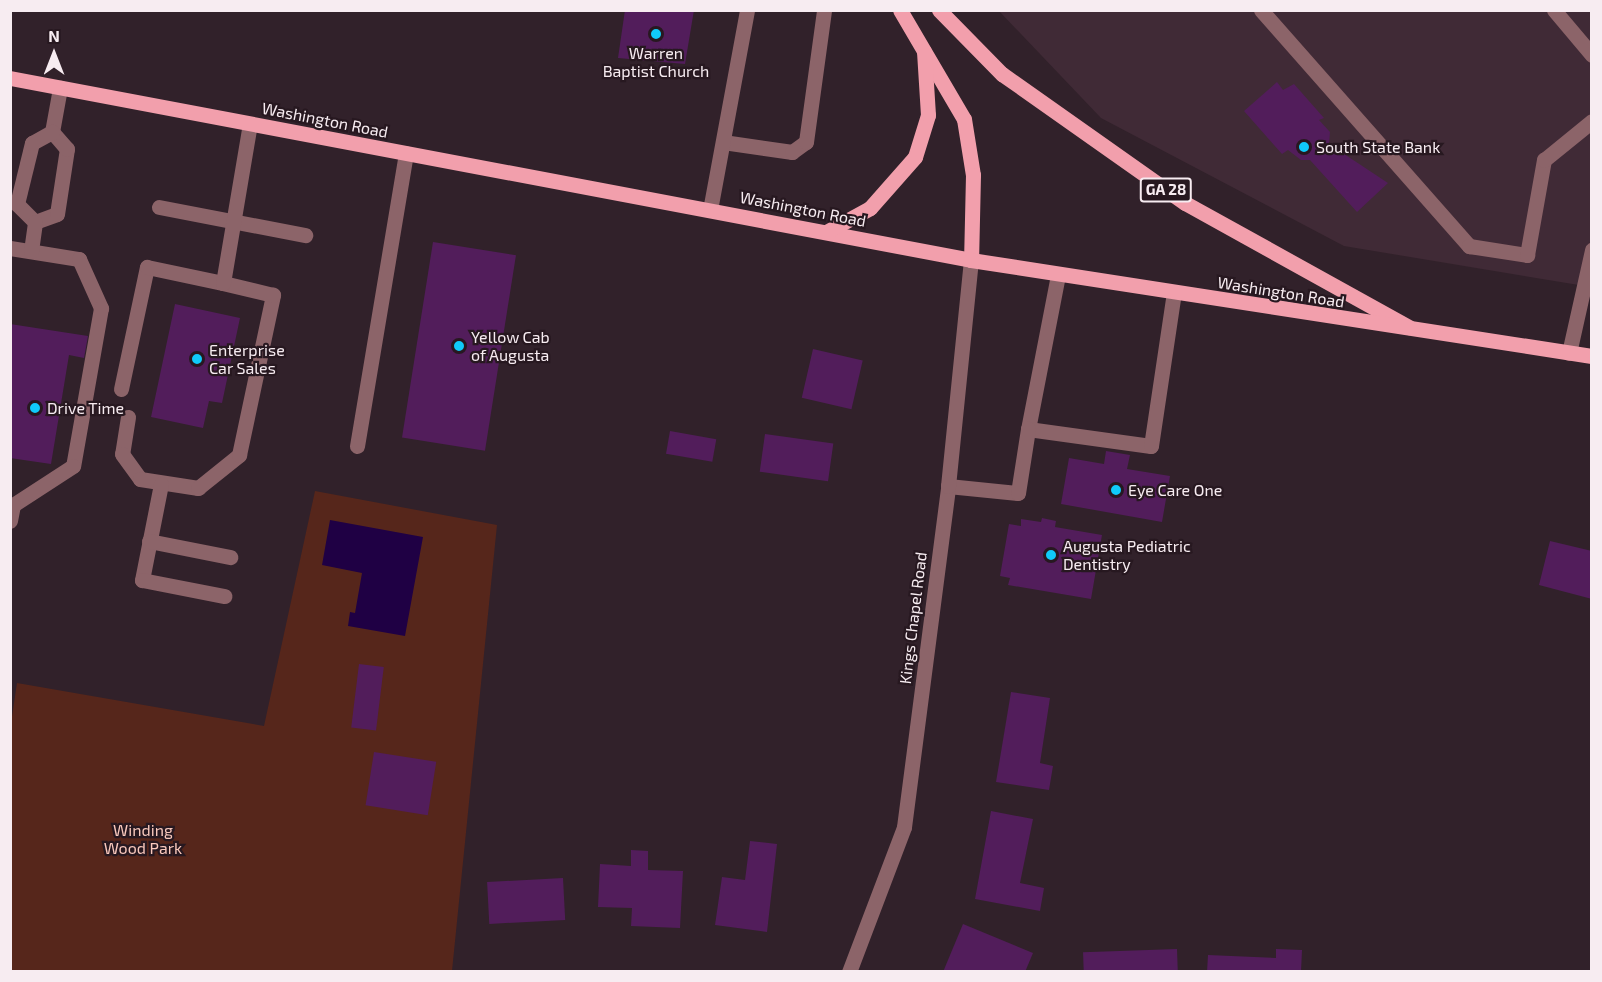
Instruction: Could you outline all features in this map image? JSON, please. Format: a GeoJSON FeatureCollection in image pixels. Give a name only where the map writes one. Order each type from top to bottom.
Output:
{"type":"FeatureCollection","features":[{"type":"Feature","properties":{"kind":"main road"},"geometry":{"type":"LineString","coordinates":[[900,10],[964,119],[973,175],[971,260]]}},
{"type":"Feature","properties":{"kind":"main road","name":"GA 28"},"geometry":{"type":"LineString","coordinates":[[939,10],[1002,74],[1185,203],[1420,332]]}},
{"type":"Feature","properties":{"kind":"main road"},"geometry":{"type":"LineString","coordinates":[[826,232],[870,208],[915,158],[928,115],[923,48]]}},
{"type":"Feature","properties":{"kind":"main road","name":"Washington Road"},"geometry":{"type":"LineString","coordinates":[[10,78],[971,260],[1420,332],[1592,356]]}},
{"type":"Feature","properties":{"kind":"street"},"geometry":{"type":"LineString","coordinates":[[710,210],[747,10]]}},
{"type":"Feature","properties":{"kind":"street"},"geometry":{"type":"LineString","coordinates":[[723,142],[792,152],[806,142],[824,10]]}},
{"type":"Feature","properties":{"kind":"street"},"geometry":{"type":"LineString","coordinates":[[1261,10],[1469,246],[1527,255],[1544,160],[1592,122]]}},
{"type":"Feature","properties":{"kind":"street"},"geometry":{"type":"LineString","coordinates":[[1554,10],[1592,55]]}},
{"type":"Feature","properties":{"kind":"street"},"geometry":{"type":"LineString","coordinates":[[52,132],[60,88]]}},
{"type":"Feature","properties":{"kind":"street"},"geometry":{"type":"LineString","coordinates":[[223,283],[250,124]]}},
{"type":"Feature","properties":{"kind":"street"},"geometry":{"type":"LineString","coordinates":[[35,222],[17,204],[32,143],[52,132]]}},
{"type":"Feature","properties":{"kind":"street"},"geometry":{"type":"LineString","coordinates":[[35,222],[57,214],[67,149],[52,132]]}},
{"type":"Feature","properties":{"kind":"street"},"geometry":{"type":"LineString","coordinates":[[357,446],[406,153]]}},
{"type":"Feature","properties":{"kind":"street"},"geometry":{"type":"LineString","coordinates":[[159,207],[305,235]]}},
{"type":"Feature","properties":{"kind":"street"},"geometry":{"type":"LineString","coordinates":[[31,251],[35,222]]}},
{"type":"Feature","properties":{"kind":"street"},"geometry":{"type":"LineString","coordinates":[[10,248],[79,259],[101,308],[73,466],[12,505],[10,521]]}},
{"type":"Feature","properties":{"kind":"street"},"geometry":{"type":"LineString","coordinates":[[1569,353],[1592,250]]}},
{"type":"Feature","properties":{"kind":"street","name":"Kings Chapel Road"},"geometry":{"type":"LineString","coordinates":[[849,972],[904,827],[948,486],[971,260]]}},
{"type":"Feature","properties":{"kind":"street"},"geometry":{"type":"LineString","coordinates":[[121,389],[147,267],[273,295],[239,454],[198,488],[140,479],[122,454],[128,417]]}},
{"type":"Feature","properties":{"kind":"street"},"geometry":{"type":"LineString","coordinates":[[948,486],[1018,493],[1058,275]]}},
{"type":"Feature","properties":{"kind":"street"},"geometry":{"type":"LineString","coordinates":[[1028,429],[1151,446],[1174,293]]}},
{"type":"Feature","properties":{"kind":"street"},"geometry":{"type":"LineString","coordinates":[[161,484],[142,580],[224,596]]}},
{"type":"Feature","properties":{"kind":"street"},"geometry":{"type":"LineString","coordinates":[[150,541],[230,557]]}},
{"type":"Feature","properties":{"kind":"shaded area"},"geometry":{"type":"Polygon","coordinates":[[[999,11],[1591,11],[1591,287],[1344,246],[1101,118],[999,11]]]}},
{"type":"Feature","properties":{"kind":"shaded area"},"geometry":{"type":"Polygon","coordinates":[[[330,520],[423,537],[405,636],[348,626],[350,612],[355,613],[362,573],[322,565],[330,520]]]}},
{"type":"Feature","properties":{"kind":"green space","name":"Winding Wood Park"},"geometry":{"type":"Polygon","coordinates":[[[315,491],[497,525],[452,971],[11,972],[10,730],[17,683],[264,726],[315,491]]]}},
{"type":"Feature","properties":{"kind":"building","name":"Warren Baptist Church"},"geometry":{"type":"Polygon","coordinates":[[[625,10],[694,10],[685,64],[618,58],[625,10]]]}},
{"type":"Feature","properties":{"kind":"building","name":"South State Bank"},"geometry":{"type":"Polygon","coordinates":[[[1277,82],[1283,90],[1294,84],[1324,118],[1319,120],[1330,132],[1329,144],[1388,183],[1357,212],[1310,160],[1301,160],[1288,150],[1282,154],[1244,111],[1277,82]]]}},
{"type":"Feature","properties":{"kind":"building","name":"Yellow Cab of Augusta"},"geometry":{"type":"Polygon","coordinates":[[[433,242],[516,255],[485,451],[402,438],[433,242]]]}},
{"type":"Feature","properties":{"kind":"building","name":"Enterprise Car Sales"},"geometry":{"type":"Polygon","coordinates":[[[175,304],[240,318],[222,403],[209,401],[203,428],[151,417],[175,304]]]}},
{"type":"Feature","properties":{"kind":"building","name":"Drive Time"},"geometry":{"type":"Polygon","coordinates":[[[10,324],[88,336],[84,358],[69,355],[51,464],[10,458],[10,324]]]}},
{"type":"Feature","properties":{"kind":"building"},"geometry":{"type":"Polygon","coordinates":[[[813,349],[863,360],[851,409],[802,398],[813,349]]]}},
{"type":"Feature","properties":{"kind":"building"},"geometry":{"type":"Polygon","coordinates":[[[670,431],[716,439],[712,462],[666,454],[670,431]]]}},
{"type":"Feature","properties":{"kind":"building"},"geometry":{"type":"Polygon","coordinates":[[[765,434],[833,444],[828,481],[760,472],[765,434]]]}},
{"type":"Feature","properties":{"kind":"building","name":"Eye Care One"},"geometry":{"type":"Polygon","coordinates":[[[1106,451],[1130,455],[1127,469],[1170,476],[1162,522],[1061,504],[1069,458],[1104,464],[1106,451]]]}},
{"type":"Feature","properties":{"kind":"building","name":"Augusta Pediatric Dentistry"},"geometry":{"type":"Polygon","coordinates":[[[1042,518],[1056,521],[1055,527],[1102,535],[1091,599],[1008,585],[1010,578],[1000,576],[1009,524],[1021,526],[1021,519],[1041,522],[1042,518]]]}},
{"type":"Feature","properties":{"kind":"building"},"geometry":{"type":"Polygon","coordinates":[[[1550,541],[1592,551],[1592,599],[1539,585],[1550,541]]]}},
{"type":"Feature","properties":{"kind":"building"},"geometry":{"type":"Polygon","coordinates":[[[359,664],[384,667],[376,731],[351,728],[359,664]]]}},
{"type":"Feature","properties":{"kind":"building"},"geometry":{"type":"Polygon","coordinates":[[[1011,692],[1050,698],[1040,763],[1053,766],[1049,790],[996,782],[1011,692]]]}},
{"type":"Feature","properties":{"kind":"building"},"geometry":{"type":"Polygon","coordinates":[[[374,752],[436,762],[428,815],[366,805],[374,752]]]}},
{"type":"Feature","properties":{"kind":"building"},"geometry":{"type":"Polygon","coordinates":[[[991,811],[1033,819],[1020,883],[1044,888],[1040,911],[975,899],[991,811]]]}},
{"type":"Feature","properties":{"kind":"building"},"geometry":{"type":"Polygon","coordinates":[[[750,841],[777,844],[767,932],[715,925],[722,877],[745,880],[750,841]]]}},
{"type":"Feature","properties":{"kind":"building"},"geometry":{"type":"Polygon","coordinates":[[[631,850],[648,851],[648,870],[683,871],[680,928],[631,926],[632,908],[598,907],[600,864],[631,866],[631,850]]]}},
{"type":"Feature","properties":{"kind":"building"},"geometry":{"type":"Polygon","coordinates":[[[563,878],[565,920],[489,924],[487,882],[563,878]]]}},
{"type":"Feature","properties":{"kind":"building"},"geometry":{"type":"Polygon","coordinates":[[[963,924],[1033,953],[1025,972],[943,972],[963,924]]]}},
{"type":"Feature","properties":{"kind":"building"},"geometry":{"type":"Polygon","coordinates":[[[1177,949],[1178,972],[1084,972],[1083,952],[1177,949]]]}},
{"type":"Feature","properties":{"kind":"building"},"geometry":{"type":"Polygon","coordinates":[[[1276,949],[1302,950],[1301,972],[1207,972],[1208,955],[1276,958],[1276,949]]]}},
{"type":"Feature","properties":{"kind":"place","name":"Warren Baptist Church"},"geometry":{"type":"Point","coordinates":[656,34]}},
{"type":"Feature","properties":{"kind":"place","name":"South State Bank"},"geometry":{"type":"Point","coordinates":[1304,147]}},
{"type":"Feature","properties":{"kind":"place","name":"Yellow Cab of Augusta"},"geometry":{"type":"Point","coordinates":[459,346]}},
{"type":"Feature","properties":{"kind":"place","name":"Enterprise Car Sales"},"geometry":{"type":"Point","coordinates":[197,359]}},
{"type":"Feature","properties":{"kind":"place","name":"Drive Time"},"geometry":{"type":"Point","coordinates":[35,408]}},
{"type":"Feature","properties":{"kind":"place","name":"Eye Care One"},"geometry":{"type":"Point","coordinates":[1116,490]}},
{"type":"Feature","properties":{"kind":"place","name":"Augusta Pediatric Dentistry"},"geometry":{"type":"Point","coordinates":[1051,555]}}]}
